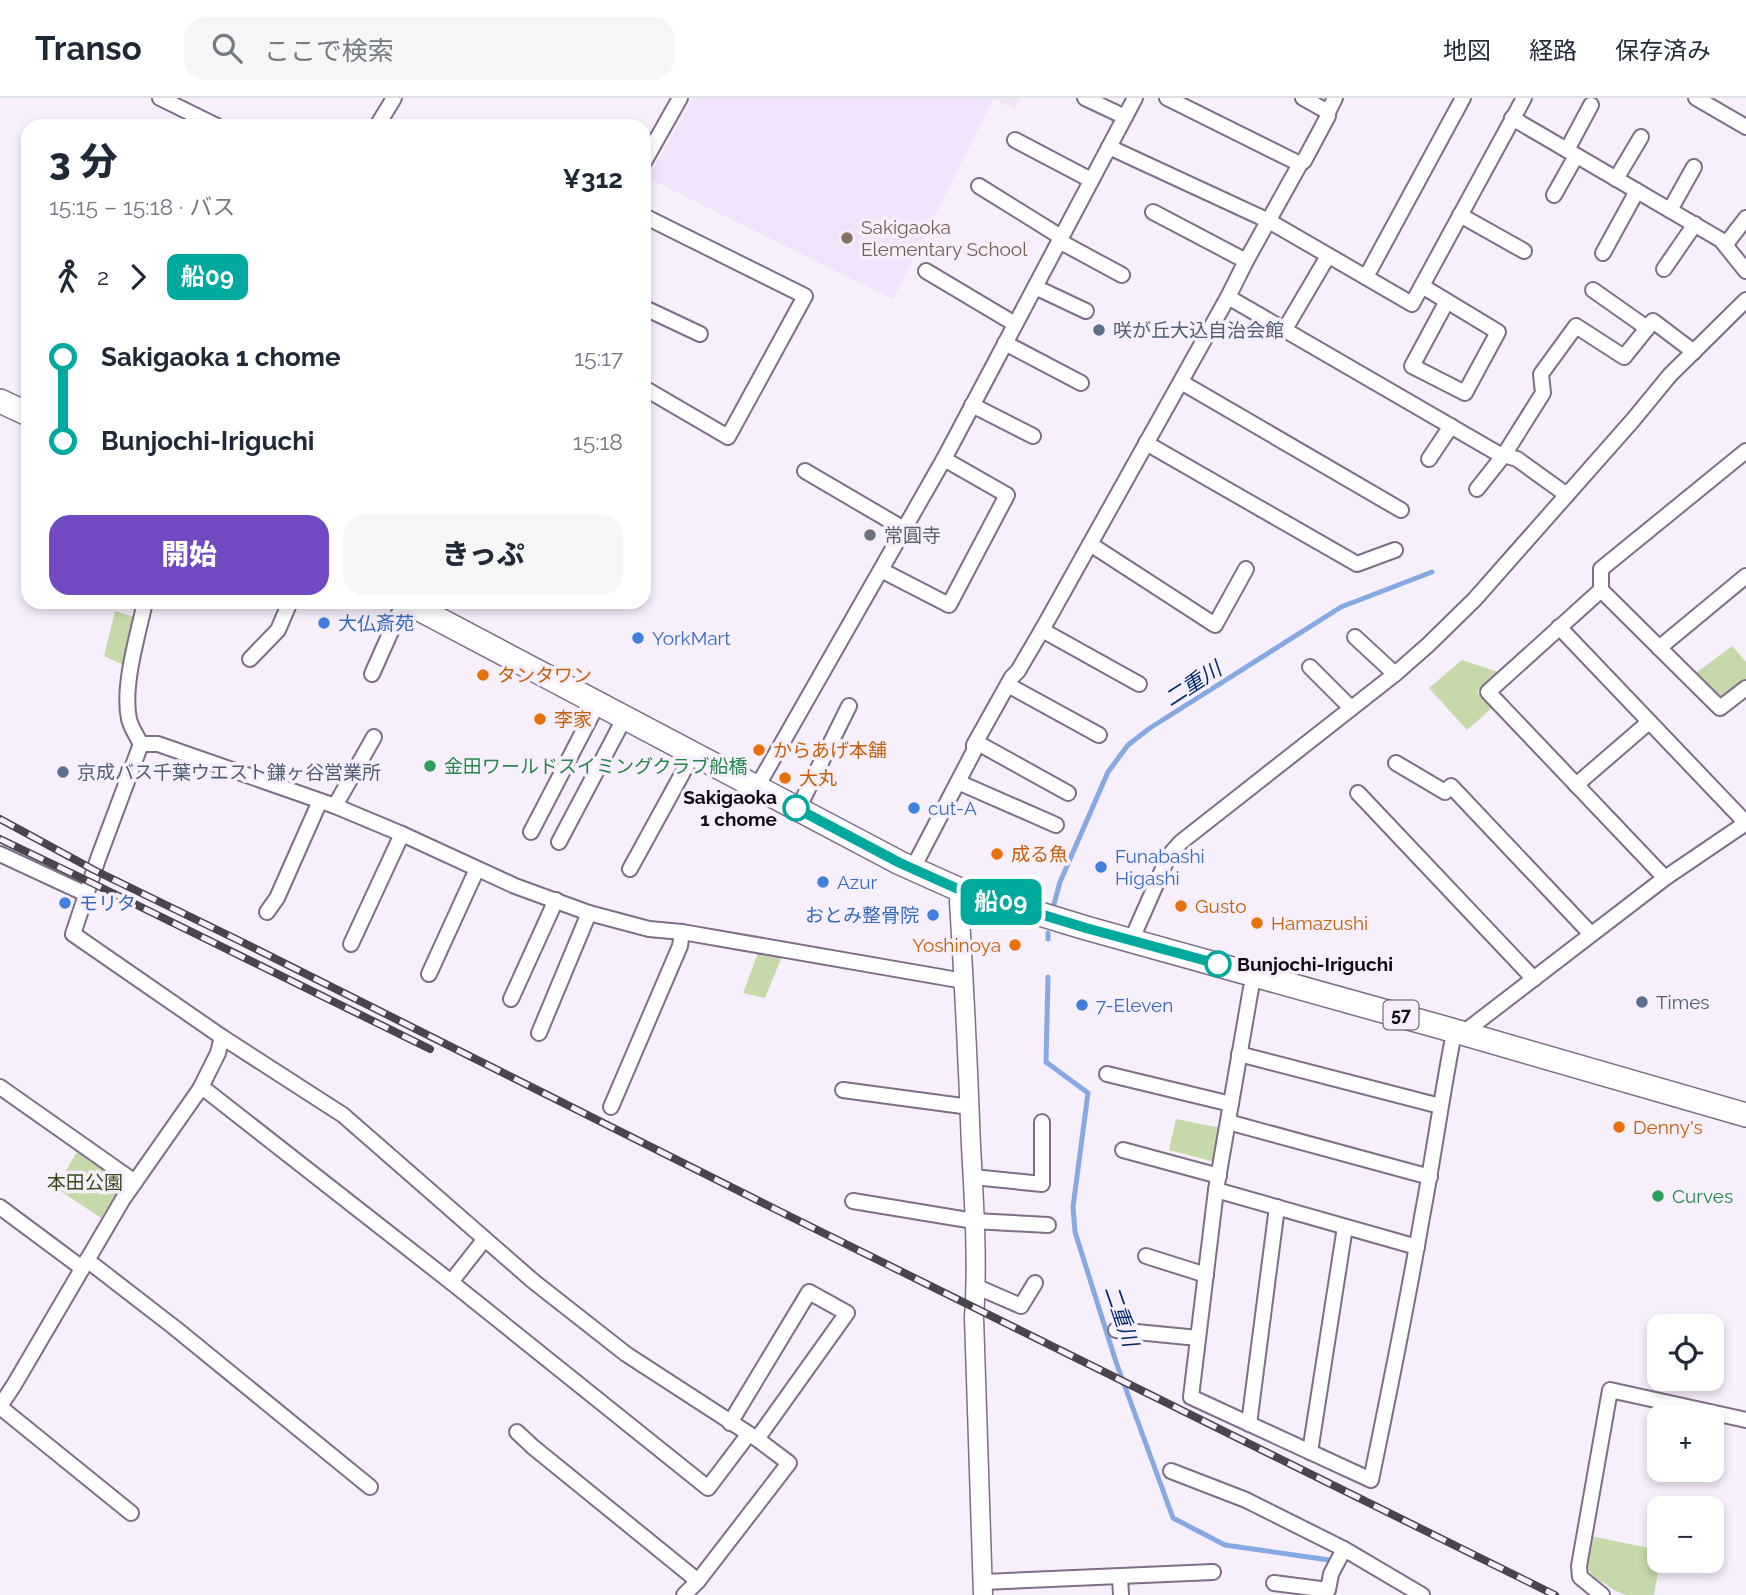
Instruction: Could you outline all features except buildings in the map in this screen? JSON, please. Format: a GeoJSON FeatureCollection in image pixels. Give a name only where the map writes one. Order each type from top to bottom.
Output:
{"type":"FeatureCollection","features":[{"type":"Feature","properties":{"kind":"main road"},"geometry":{"type":"LineString","coordinates":[[0,401],[21,411]]}},
{"type":"Feature","properties":{"kind":"main road","name":"57"},"geometry":{"type":"LineString","coordinates":[[418,609],[693,754],[958,889],[1457,1038],[1746,1115]]}},
{"type":"Feature","properties":{"kind":"street"},"geometry":{"type":"LineString","coordinates":[[160,98],[203,119]]}},
{"type":"Feature","properties":{"kind":"street"},"geometry":{"type":"LineString","coordinates":[[381,119],[394,98]]}},
{"type":"Feature","properties":{"kind":"street"},"geometry":{"type":"LineString","coordinates":[[651,150],[680,98]]}},
{"type":"Feature","properties":{"kind":"street"},"geometry":{"type":"LineString","coordinates":[[1085,98],[1125,117]]}},
{"type":"Feature","properties":{"kind":"street"},"geometry":{"type":"LineString","coordinates":[[757,787],[944,459],[1135,98]]}},
{"type":"Feature","properties":{"kind":"street"},"geometry":{"type":"LineString","coordinates":[[1167,98],[1300,164]]}},
{"type":"Feature","properties":{"kind":"street"},"geometry":{"type":"LineString","coordinates":[[1303,98],[1328,112]]}},
{"type":"Feature","properties":{"kind":"street"},"geometry":{"type":"LineString","coordinates":[[913,868],[974,751],[976,741],[1042,630],[1300,164],[1304,162],[1335,98]]}},
{"type":"Feature","properties":{"kind":"street"},"geometry":{"type":"LineString","coordinates":[[1366,277],[1463,98]]}},
{"type":"Feature","properties":{"kind":"street"},"geometry":{"type":"LineString","coordinates":[[1109,147],[1269,221],[1412,304],[1524,98]]}},
{"type":"Feature","properties":{"kind":"street"},"geometry":{"type":"LineString","coordinates":[[1696,98],[1746,127]]}},
{"type":"Feature","properties":{"kind":"street"},"geometry":{"type":"LineString","coordinates":[[1554,195],[1591,105]]}},
{"type":"Feature","properties":{"kind":"street"},"geometry":{"type":"LineString","coordinates":[[1512,118],[1726,244],[1746,271]]}},
{"type":"Feature","properties":{"kind":"street"},"geometry":{"type":"LineString","coordinates":[[1616,179],[1641,137]]}},
{"type":"Feature","properties":{"kind":"street"},"geometry":{"type":"LineString","coordinates":[[1016,140],[1091,180]]}},
{"type":"Feature","properties":{"kind":"street"},"geometry":{"type":"LineString","coordinates":[[1670,210],[1694,167]]}},
{"type":"Feature","properties":{"kind":"street"},"geometry":{"type":"LineString","coordinates":[[979,186],[1060,239],[1122,275]]}},
{"type":"Feature","properties":{"kind":"street"},"geometry":{"type":"LineString","coordinates":[[1603,253],[1637,191]]}},
{"type":"Feature","properties":{"kind":"street"},"geometry":{"type":"LineString","coordinates":[[1153,212],[1246,261]]}},
{"type":"Feature","properties":{"kind":"street"},"geometry":{"type":"LineString","coordinates":[[1460,215],[1524,251]]}},
{"type":"Feature","properties":{"kind":"street"},"geometry":{"type":"LineString","coordinates":[[1726,244],[1746,218]]}},
{"type":"Feature","properties":{"kind":"street"},"geometry":{"type":"LineString","coordinates":[[651,219],[806,296],[729,437],[651,392]]}},
{"type":"Feature","properties":{"kind":"street"},"geometry":{"type":"LineString","coordinates":[[1664,269],[1695,224]]}},
{"type":"Feature","properties":{"kind":"street"},"geometry":{"type":"LineString","coordinates":[[1285,330],[1328,256]]}},
{"type":"Feature","properties":{"kind":"street"},"geometry":{"type":"LineString","coordinates":[[926,271],[1015,324]]}},
{"type":"Feature","properties":{"kind":"street"},"geometry":{"type":"LineString","coordinates":[[1422,286],[1447,301],[1498,332],[1465,393],[1412,366],[1447,301]]}},
{"type":"Feature","properties":{"kind":"street"},"geometry":{"type":"LineString","coordinates":[[1035,287],[1086,311]]}},
{"type":"Feature","properties":{"kind":"street"},"geometry":{"type":"LineString","coordinates":[[1593,290],[1647,328]]}},
{"type":"Feature","properties":{"kind":"street"},"geometry":{"type":"LineString","coordinates":[[1228,297],[1497,453],[1517,459],[1567,495]]}},
{"type":"Feature","properties":{"kind":"street"},"geometry":{"type":"LineString","coordinates":[[1131,941],[1157,881],[1172,852],[1181,842],[1428,645],[1475,599],[1670,375],[1746,300]]}},
{"type":"Feature","properties":{"kind":"street"},"geometry":{"type":"LineString","coordinates":[[651,311],[700,334]]}},
{"type":"Feature","properties":{"kind":"street"},"geometry":{"type":"LineString","coordinates":[[1477,489],[1504,455],[1543,393],[1541,374],[1576,326],[1625,357],[1653,321],[1694,352]]}},
{"type":"Feature","properties":{"kind":"street"},"geometry":{"type":"LineString","coordinates":[[1005,343],[1081,383]]}},
{"type":"Feature","properties":{"kind":"street"},"geometry":{"type":"LineString","coordinates":[[1181,382],[1401,510]]}},
{"type":"Feature","properties":{"kind":"street"},"geometry":{"type":"LineString","coordinates":[[972,405],[1033,436]]}},
{"type":"Feature","properties":{"kind":"street"},"geometry":{"type":"LineString","coordinates":[[1429,459],[1451,426]]}},
{"type":"Feature","properties":{"kind":"street"},"geometry":{"type":"LineString","coordinates":[[1146,443],[1357,564],[1395,550]]}},
{"type":"Feature","properties":{"kind":"street"},"geometry":{"type":"LineString","coordinates":[[1745,691],[1720,708],[1601,590],[1601,569],[1746,451]]}},
{"type":"Feature","properties":{"kind":"street"},"geometry":{"type":"LineString","coordinates":[[881,570],[949,605],[1007,495],[944,459]]}},
{"type":"Feature","properties":{"kind":"street"},"geometry":{"type":"LineString","coordinates":[[804,471],[904,528]]}},
{"type":"Feature","properties":{"kind":"street"},"geometry":{"type":"LineString","coordinates":[[1090,544],[1215,625],[1246,569]]}},
{"type":"Feature","properties":{"kind":"street"},"geometry":{"type":"LineString","coordinates":[[1659,648],[1746,576]]}},
{"type":"Feature","properties":{"kind":"street"},"geometry":{"type":"LineString","coordinates":[[1601,590],[1488,692],[1665,878]]}},
{"type":"Feature","properties":{"kind":"street"},"geometry":{"type":"LineString","coordinates":[[144,609],[128,685],[130,722],[141,744],[73,934],[222,1037],[343,1115],[484,1240],[626,1354],[789,1463],[698,1581],[684,1595]]}},
{"type":"Feature","properties":{"kind":"street"},"geometry":{"type":"LineString","coordinates":[[250,659],[278,629],[287,609]]}},
{"type":"Feature","properties":{"kind":"street"},"geometry":{"type":"LineString","coordinates":[[372,674],[402,609]]}},
{"type":"Feature","properties":{"kind":"street"},"geometry":{"type":"LineString","coordinates":[[1251,988],[1217,1183],[1191,1397],[1371,1480],[1430,1177],[1440,1106],[1457,1038],[1665,878],[1746,823],[1559,627]]}},
{"type":"Feature","properties":{"kind":"street"},"geometry":{"type":"LineString","coordinates":[[1042,630],[1139,684]]}},
{"type":"Feature","properties":{"kind":"street"},"geometry":{"type":"LineString","coordinates":[[1355,637],[1395,674]]}},
{"type":"Feature","properties":{"kind":"street"},"geometry":{"type":"LineString","coordinates":[[1310,667],[1351,708]]}},
{"type":"Feature","properties":{"kind":"street"},"geometry":{"type":"LineString","coordinates":[[1008,685],[1099,735]]}},
{"type":"Feature","properties":{"kind":"street"},"geometry":{"type":"LineString","coordinates":[[531,832],[598,703]]}},
{"type":"Feature","properties":{"kind":"street"},"geometry":{"type":"LineString","coordinates":[[798,808],[849,706]]}},
{"type":"Feature","properties":{"kind":"street"},"geometry":{"type":"LineString","coordinates":[[559,842],[625,718]]}},
{"type":"Feature","properties":{"kind":"street"},"geometry":{"type":"LineString","coordinates":[[1576,785],[1649,722]]}},
{"type":"Feature","properties":{"kind":"street"},"geometry":{"type":"LineString","coordinates":[[335,806],[374,737]]}},
{"type":"Feature","properties":{"kind":"street"},"geometry":{"type":"LineString","coordinates":[[976,741],[1068,793]]}},
{"type":"Feature","properties":{"kind":"street"},"geometry":{"type":"LineString","coordinates":[[141,744],[158,744],[335,806],[514,886],[589,913],[649,929],[682,932],[964,981]]}},
{"type":"Feature","properties":{"kind":"street"},"geometry":{"type":"LineString","coordinates":[[630,869],[693,754]]}},
{"type":"Feature","properties":{"kind":"street"},"geometry":{"type":"LineString","coordinates":[[1396,763],[1445,792],[1451,786],[1591,934]]}},
{"type":"Feature","properties":{"kind":"street"},"geometry":{"type":"LineString","coordinates":[[958,782],[1056,825]]}},
{"type":"Feature","properties":{"kind":"street"},"geometry":{"type":"LineString","coordinates":[[1358,793],[1534,978]]}},
{"type":"Feature","properties":{"kind":"street"},"geometry":{"type":"LineString","coordinates":[[267,912],[277,898],[320,801]]}},
{"type":"Feature","properties":{"kind":"street"},"geometry":{"type":"LineString","coordinates":[[351,944],[402,834]]}},
{"type":"Feature","properties":{"kind":"street"},"geometry":{"type":"LineString","coordinates":[[0,854],[86,894]]}},
{"type":"Feature","properties":{"kind":"street"},"geometry":{"type":"LineString","coordinates":[[429,974],[477,869]]}},
{"type":"Feature","properties":{"kind":"street"},"geometry":{"type":"LineString","coordinates":[[511,999],[556,900]]}},
{"type":"Feature","properties":{"kind":"street"},"geometry":{"type":"LineString","coordinates":[[958,901],[973,1177],[974,1317],[983,1589],[1213,1572]]}},
{"type":"Feature","properties":{"kind":"street"},"geometry":{"type":"LineString","coordinates":[[539,1033],[589,913]]}},
{"type":"Feature","properties":{"kind":"street"},"geometry":{"type":"LineString","coordinates":[[611,1107],[680,946],[682,932]]}},
{"type":"Feature","properties":{"kind":"street"},"geometry":{"type":"LineString","coordinates":[[131,1513],[0,1406],[135,1182],[200,1088],[218,1053],[222,1037]]}},
{"type":"Feature","properties":{"kind":"street"},"geometry":{"type":"LineString","coordinates":[[1239,1054],[1440,1106]]}},
{"type":"Feature","properties":{"kind":"street"},"geometry":{"type":"LineString","coordinates":[[1107,1074],[1231,1104]]}},
{"type":"Feature","properties":{"kind":"street"},"geometry":{"type":"LineString","coordinates":[[0,1087],[135,1182]]}},
{"type":"Feature","properties":{"kind":"street"},"geometry":{"type":"LineString","coordinates":[[200,1088],[208,1091],[451,1282],[708,1488],[752,1437],[847,1312],[809,1292],[730,1423]]}},
{"type":"Feature","properties":{"kind":"street"},"geometry":{"type":"LineString","coordinates":[[843,1090],[970,1107]]}},
{"type":"Feature","properties":{"kind":"street"},"geometry":{"type":"LineString","coordinates":[[973,1177],[1042,1184],[1042,1122]]}},
{"type":"Feature","properties":{"kind":"street"},"geometry":{"type":"LineString","coordinates":[[1228,1122],[1430,1177]]}},
{"type":"Feature","properties":{"kind":"street"},"geometry":{"type":"LineString","coordinates":[[1123,1150],[1277,1207],[1417,1247]]}},
{"type":"Feature","properties":{"kind":"street"},"geometry":{"type":"LineString","coordinates":[[853,1201],[974,1221],[1048,1225]]}},
{"type":"Feature","properties":{"kind":"street"},"geometry":{"type":"LineString","coordinates":[[1250,1424],[1277,1207]]}},
{"type":"Feature","properties":{"kind":"street"},"geometry":{"type":"LineString","coordinates":[[0,1208],[176,1328],[370,1487]]}},
{"type":"Feature","properties":{"kind":"street"},"geometry":{"type":"LineString","coordinates":[[1310,1452],[1345,1227]]}},
{"type":"Feature","properties":{"kind":"street"},"geometry":{"type":"LineString","coordinates":[[451,1282],[484,1240]]}},
{"type":"Feature","properties":{"kind":"street"},"geometry":{"type":"LineString","coordinates":[[1146,1256],[1206,1275]]}},
{"type":"Feature","properties":{"kind":"street"},"geometry":{"type":"LineString","coordinates":[[975,1286],[1021,1306],[1035,1283]]}},
{"type":"Feature","properties":{"kind":"street"},"geometry":{"type":"LineString","coordinates":[[1116,1330],[1198,1338]]}},
{"type":"Feature","properties":{"kind":"street"},"geometry":{"type":"LineString","coordinates":[[1602,1595],[1580,1577],[1579,1566],[1610,1390],[1746,1420]]}},
{"type":"Feature","properties":{"kind":"street"},"geometry":{"type":"LineString","coordinates":[[517,1432],[698,1581]]}},
{"type":"Feature","properties":{"kind":"street"},"geometry":{"type":"LineString","coordinates":[[1171,1471],[1245,1500],[1344,1549],[1422,1595]]}},
{"type":"Feature","properties":{"kind":"street"},"geometry":{"type":"LineString","coordinates":[[1274,1583],[1328,1590],[1331,1574],[1344,1549]]}},
{"type":"Feature","properties":{"kind":"street"},"geometry":{"type":"LineString","coordinates":[[1120,1577],[1121,1595]]}},
{"type":"Feature","properties":{"kind":"shaded area","name":"Sakigaoka Elementary School"},"geometry":{"type":"Polygon","coordinates":[[[693,98],[1021,98],[1015,109],[993,99],[893,299],[651,179],[651,173],[693,98]]]}},
{"type":"Feature","properties":{"kind":"green space"},"geometry":{"type":"Polygon","coordinates":[[[115,611],[134,617],[123,665],[104,656],[115,611]]]}},
{"type":"Feature","properties":{"kind":"green space"},"geometry":{"type":"Polygon","coordinates":[[[1732,646],[1746,662],[1746,684],[1720,706],[1692,676],[1732,646]]]}},
{"type":"Feature","properties":{"kind":"green space"},"geometry":{"type":"Polygon","coordinates":[[[1462,660],[1498,672],[1477,692],[1492,708],[1467,730],[1429,688],[1462,660]]]}},
{"type":"Feature","properties":{"kind":"green space"},"geometry":{"type":"Polygon","coordinates":[[[759,950],[783,954],[765,998],[743,993],[759,950]]]}},
{"type":"Feature","properties":{"kind":"green space"},"geometry":{"type":"Polygon","coordinates":[[[1176,1119],[1221,1128],[1215,1162],[1169,1150],[1176,1119]]]}},
{"type":"Feature","properties":{"kind":"green space","name":"本田公園"},"geometry":{"type":"Polygon","coordinates":[[[78,1150],[112,1177],[107,1184],[118,1191],[101,1218],[56,1188],[78,1150]]]}},
{"type":"Feature","properties":{"kind":"green space"},"geometry":{"type":"Polygon","coordinates":[[[1590,1536],[1647,1548],[1647,1573],[1658,1573],[1654,1595],[1626,1595],[1616,1591],[1591,1575],[1586,1561],[1590,1536]]]}},
{"type":"Feature","properties":{"kind":"waterway","name":"二重川"},"geometry":{"type":"LineString","coordinates":[[1054,904],[1060,882],[1108,772],[1128,745],[1150,728],[1341,607],[1432,572]]}},
{"type":"Feature","properties":{"kind":"waterway","name":"二重川"},"geometry":{"type":"LineString","coordinates":[[1048,933],[1048,939]]}},
{"type":"Feature","properties":{"kind":"waterway","name":"二重川"},"geometry":{"type":"LineString","coordinates":[[1048,977],[1046,1062],[1088,1093],[1073,1207],[1075,1232],[1116,1362],[1173,1518],[1225,1545],[1329,1560]]}},
{"type":"Feature","properties":{"kind":"railway"},"geometry":{"type":"LineString","coordinates":[[0,819],[94,870],[1555,1595]]}},
{"type":"Feature","properties":{"kind":"railway"},"geometry":{"type":"LineString","coordinates":[[0,839],[430,1049]]}},
{"type":"Feature","properties":{"kind":"bus line","name":"船09"},"geometry":{"type":"LineString","coordinates":[[796,808],[900,863],[958,889],[1218,964]]}},
{"type":"Feature","properties":{"kind":"place","name":"Sakigaoka Elementary School"},"geometry":{"type":"Point","coordinates":[847,238]}},
{"type":"Feature","properties":{"kind":"place","name":"咲が丘大込自治会館"},"geometry":{"type":"Point","coordinates":[1099,330]}},
{"type":"Feature","properties":{"kind":"place","name":"常圓寺"},"geometry":{"type":"Point","coordinates":[870,535]}},
{"type":"Feature","properties":{"kind":"place","name":"大仏斎苑"},"geometry":{"type":"Point","coordinates":[324,623]}},
{"type":"Feature","properties":{"kind":"place","name":"YorkMart"},"geometry":{"type":"Point","coordinates":[638,638]}},
{"type":"Feature","properties":{"kind":"place","name":"タンタワン"},"geometry":{"type":"Point","coordinates":[483,675]}},
{"type":"Feature","properties":{"kind":"place","name":"李家"},"geometry":{"type":"Point","coordinates":[540,719]}},
{"type":"Feature","properties":{"kind":"place","name":"からあげ本舗"},"geometry":{"type":"Point","coordinates":[759,750]}},
{"type":"Feature","properties":{"kind":"place","name":"金田ワールドスイミングクラブ船橋"},"geometry":{"type":"Point","coordinates":[430,766]}},
{"type":"Feature","properties":{"kind":"place","name":"京成バス千葉ウエスト鎌ヶ谷営業所"},"geometry":{"type":"Point","coordinates":[63,772]}},
{"type":"Feature","properties":{"kind":"place","name":"大丸"},"geometry":{"type":"Point","coordinates":[785,778]}},
{"type":"Feature","properties":{"kind":"place","name":"Sakigaoka 1 chome"},"geometry":{"type":"Point","coordinates":[796,808]}},
{"type":"Feature","properties":{"kind":"place","name":"cut-A"},"geometry":{"type":"Point","coordinates":[914,808]}},
{"type":"Feature","properties":{"kind":"place","name":"成る魚"},"geometry":{"type":"Point","coordinates":[997,854]}},
{"type":"Feature","properties":{"kind":"place","name":"Funabashi Higashi"},"geometry":{"type":"Point","coordinates":[1101,867]}},
{"type":"Feature","properties":{"kind":"place","name":"Azur"},"geometry":{"type":"Point","coordinates":[823,882]}},
{"type":"Feature","properties":{"kind":"place","name":"モリタ"},"geometry":{"type":"Point","coordinates":[65,903]}},
{"type":"Feature","properties":{"kind":"place","name":"Gusto"},"geometry":{"type":"Point","coordinates":[1181,906]}},
{"type":"Feature","properties":{"kind":"place","name":"おとみ整骨院"},"geometry":{"type":"Point","coordinates":[933,915]}},
{"type":"Feature","properties":{"kind":"place","name":"Hamazushi"},"geometry":{"type":"Point","coordinates":[1257,923]}},
{"type":"Feature","properties":{"kind":"place","name":"Yoshinoya"},"geometry":{"type":"Point","coordinates":[1015,945]}},
{"type":"Feature","properties":{"kind":"place","name":"Bunjochi-Iriguchi"},"geometry":{"type":"Point","coordinates":[1218,964]}},
{"type":"Feature","properties":{"kind":"place","name":"Times"},"geometry":{"type":"Point","coordinates":[1642,1002]}},
{"type":"Feature","properties":{"kind":"place","name":"7-Eleven"},"geometry":{"type":"Point","coordinates":[1082,1005]}},
{"type":"Feature","properties":{"kind":"place","name":"Denny's"},"geometry":{"type":"Point","coordinates":[1619,1127]}},
{"type":"Feature","properties":{"kind":"place","name":"Curves"},"geometry":{"type":"Point","coordinates":[1658,1196]}}]}
